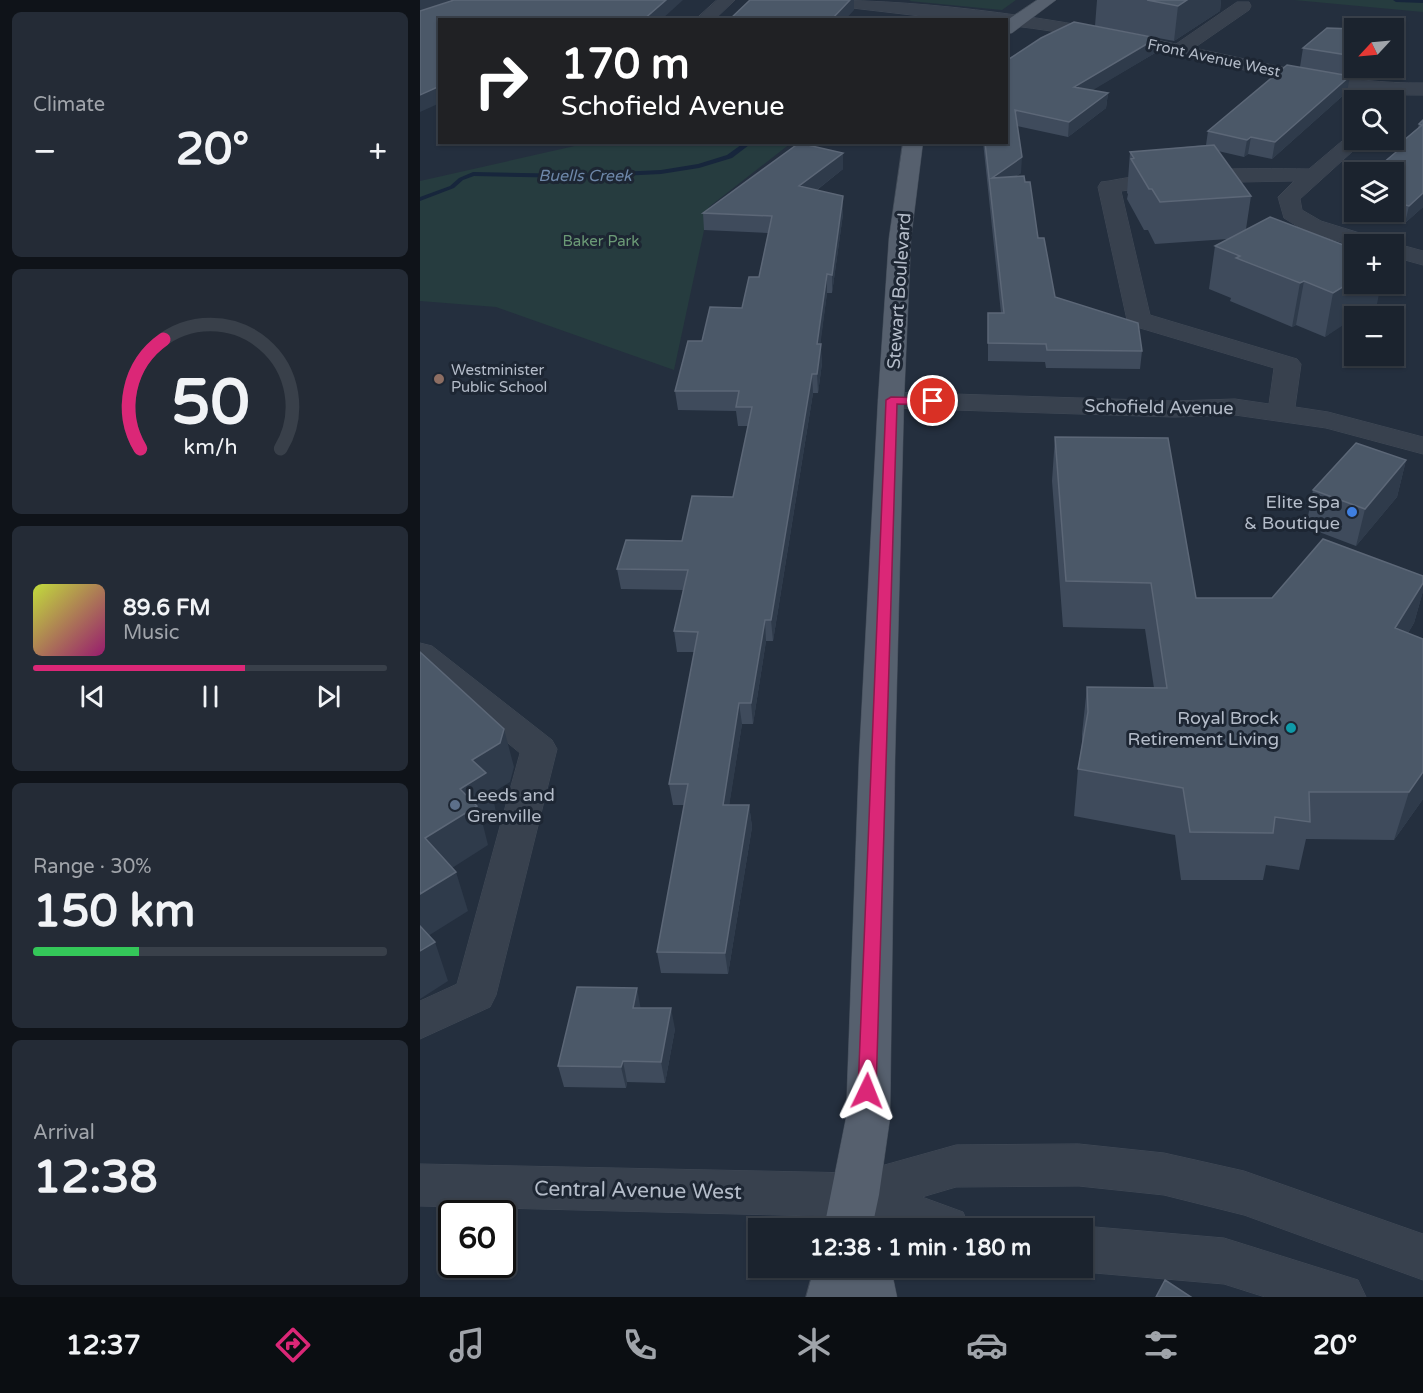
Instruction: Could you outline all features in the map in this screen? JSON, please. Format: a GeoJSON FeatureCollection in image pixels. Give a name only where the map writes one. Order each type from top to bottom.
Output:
{"type":"FeatureCollection","features":[{"type":"Feature","properties":{"kind":"main road"},"geometry":{"type":"LineString","coordinates":[[1009,22],[1048,0]]}},
{"type":"Feature","properties":{"kind":"main road","name":"Stewart Boulevard"},"geometry":{"type":"LineString","coordinates":[[855,1217],[868,1118],[891,400],[900,238],[913,144]]}},
{"type":"Feature","properties":{"kind":"main road"},"geometry":{"type":"LineString","coordinates":[[831,1297],[836,1278]]}},
{"type":"Feature","properties":{"kind":"main road"},"geometry":{"type":"LineString","coordinates":[[869,1278],[872,1297]]}},
{"type":"Feature","properties":{"kind":"street"},"geometry":{"type":"LineString","coordinates":[[705,18],[727,0]]}},
{"type":"Feature","properties":{"kind":"street","name":"Front Avenue West"},"geometry":{"type":"LineString","coordinates":[[827,0],[976,18]]}},
{"type":"Feature","properties":{"kind":"street"},"geometry":{"type":"LineString","coordinates":[[1179,50],[1243,6]]}},
{"type":"Feature","properties":{"kind":"street","name":"Front Avenue West"},"geometry":{"type":"LineString","coordinates":[[1009,22],[1059,25],[1368,90]]}},
{"type":"Feature","properties":{"kind":"street","name":"Front Avenue West"},"geometry":{"type":"LineString","coordinates":[[1404,94],[1423,89]]}},
{"type":"Feature","properties":{"kind":"street"},"geometry":{"type":"LineString","coordinates":[[1344,150],[1289,198],[1292,213],[1312,226],[1344,236]]}},
{"type":"Feature","properties":{"kind":"street"},"geometry":{"type":"LineString","coordinates":[[1281,413],[1288,364],[1139,320],[1109,187],[1137,180],[1197,175],[1315,175]]}},
{"type":"Feature","properties":{"kind":"street"},"geometry":{"type":"LineString","coordinates":[[1404,253],[1423,258]]}},
{"type":"Feature","properties":{"kind":"street","name":"Schofield Avenue"},"geometry":{"type":"LineString","coordinates":[[891,400],[1174,409],[1235,407],[1328,420],[1423,446]]}},
{"type":"Feature","properties":{"kind":"street"},"geometry":{"type":"LineString","coordinates":[[420,654],[539,749],[475,995],[420,1021]]}},
{"type":"Feature","properties":{"kind":"street","name":"Central Avenue West"},"geometry":{"type":"LineString","coordinates":[[420,1185],[855,1217],[956,1166],[1078,1165],[1164,1174],[1244,1193],[1423,1257]]}},
{"type":"Feature","properties":{"kind":"street"},"geometry":{"type":"LineString","coordinates":[[1093,1250],[1224,1261],[1341,1297]]}},
{"type":"Feature","properties":{"kind":"green space"},"geometry":{"type":"Polygon","coordinates":[[[1016,0],[1002,10],[909,1],[1016,0]]]}},
{"type":"Feature","properties":{"kind":"green space"},"geometry":{"type":"Polygon","coordinates":[[[1294,0],[1423,0],[1423,12],[1294,0]]]}},
{"type":"Feature","properties":{"kind":"green space","name":"Baker Park"},"geometry":{"type":"Polygon","coordinates":[[[584,144],[790,144],[709,207],[674,370],[496,307],[420,301],[420,181],[584,144]]]}},
{"type":"Feature","properties":{"kind":"building"},"geometry":{"type":"Polygon","coordinates":[[[454,0],[666,0],[645,18],[438,18],[438,87],[420,95],[420,11],[454,0]]]}},
{"type":"Feature","properties":{"kind":"building"},"geometry":{"type":"Polygon","coordinates":[[[750,0],[850,0],[833,18],[731,18],[750,0]]]}},
{"type":"Feature","properties":{"kind":"building"},"geometry":{"type":"Polygon","coordinates":[[[1147,0],[1187,0],[1178,6],[1147,0]]]}},
{"type":"Feature","properties":{"kind":"building"},"geometry":{"type":"Polygon","coordinates":[[[1074,22],[1157,38],[1074,87],[1108,93],[1069,122],[1015,110],[1022,157],[992,178],[1024,176],[1025,182],[1030,182],[1038,238],[1044,238],[1055,297],[1138,323],[1142,351],[1047,350],[1046,344],[988,343],[988,313],[1004,313],[985,144],[1008,144],[1008,60],[1041,38],[1074,22]]]}},
{"type":"Feature","properties":{"kind":"building"},"geometry":{"type":"Polygon","coordinates":[[[1327,28],[1344,29],[1344,54],[1303,48],[1327,28]]]}},
{"type":"Feature","properties":{"kind":"building"},"geometry":{"type":"Polygon","coordinates":[[[1287,65],[1344,75],[1344,78],[1348,78],[1275,142],[1251,137],[1247,140],[1208,131],[1287,65]]]}},
{"type":"Feature","properties":{"kind":"building"},"geometry":{"type":"Polygon","coordinates":[[[1423,120],[1423,193],[1409,206],[1404,205],[1404,162],[1384,162],[1398,150],[1404,150],[1404,140],[1422,125],[1419,124],[1423,120]]]}},
{"type":"Feature","properties":{"kind":"building"},"geometry":{"type":"Polygon","coordinates":[[[798,144],[843,153],[799,186],[843,196],[832,275],[827,274],[817,344],[821,344],[817,374],[812,374],[771,620],[765,620],[751,703],[739,703],[723,805],[749,805],[725,953],[657,952],[688,784],[669,784],[698,632],[674,631],[688,570],[617,569],[626,540],[682,541],[692,496],[733,497],[752,407],[736,407],[739,391],[675,391],[688,341],[702,341],[710,307],[742,308],[749,277],[759,277],[772,216],[703,213],[798,144]]]}},
{"type":"Feature","properties":{"kind":"building"},"geometry":{"type":"Polygon","coordinates":[[[1214,145],[1251,196],[1160,202],[1152,189],[1149,189],[1131,159],[1134,158],[1130,152],[1214,145]]]}},
{"type":"Feature","properties":{"kind":"building"},"geometry":{"type":"Polygon","coordinates":[[[1270,217],[1344,245],[1344,286],[1333,293],[1304,281],[1300,283],[1236,258],[1240,256],[1215,246],[1270,217]]]}},
{"type":"Feature","properties":{"kind":"building"},"geometry":{"type":"Polygon","coordinates":[[[1055,437],[1168,438],[1196,598],[1272,598],[1323,539],[1423,576],[1423,583],[1395,628],[1423,639],[1423,772],[1409,792],[1309,792],[1310,822],[1275,817],[1273,833],[1190,832],[1183,788],[1078,769],[1088,712],[1087,687],[1167,688],[1151,583],[1066,581],[1055,437]]]}},
{"type":"Feature","properties":{"kind":"building"},"geometry":{"type":"Polygon","coordinates":[[[1356,443],[1406,460],[1365,509],[1313,490],[1356,443]]]}},
{"type":"Feature","properties":{"kind":"building"},"geometry":{"type":"Polygon","coordinates":[[[420,652],[504,729],[500,743],[472,760],[486,773],[460,789],[477,806],[425,838],[456,872],[420,894],[420,652]]]}},
{"type":"Feature","properties":{"kind":"building"},"geometry":{"type":"Polygon","coordinates":[[[420,926],[435,942],[420,951],[420,926]]]}},
{"type":"Feature","properties":{"kind":"building"},"geometry":{"type":"Polygon","coordinates":[[[577,987],[637,988],[633,1008],[671,1008],[661,1062],[623,1061],[621,1067],[558,1066],[577,987]]]}},
{"type":"Feature","properties":{"kind":"building"},"geometry":{"type":"Polygon","coordinates":[[[1165,1280],[1191,1297],[1156,1297],[1165,1280]]]}},
{"type":"Feature","properties":{"kind":"waterway"},"geometry":{"type":"LineString","coordinates":[[1396,0],[1423,1]]}},
{"type":"Feature","properties":{"kind":"waterway","name":"Buells Creek"},"geometry":{"type":"LineString","coordinates":[[420,199],[452,187],[461,179],[473,174],[577,176],[661,172],[699,166],[730,156],[747,144]]}},
{"type":"Feature","properties":{"kind":"place","name":"Westminister Public School"},"geometry":{"type":"Point","coordinates":[439,379]}},
{"type":"Feature","properties":{"kind":"place","name":"Elite Spa & Boutique"},"geometry":{"type":"Point","coordinates":[1352,512]}},
{"type":"Feature","properties":{"kind":"place","name":"Royal Brock Retirement Living"},"geometry":{"type":"Point","coordinates":[1291,728]}},
{"type":"Feature","properties":{"kind":"place","name":"Leeds and Grenville"},"geometry":{"type":"Point","coordinates":[455,805]}},
{"type":"Feature","properties":{"kind":"route"},"geometry":{"type":"LineString","coordinates":[[867,1091],[891,400],[933,401]]}}]}
